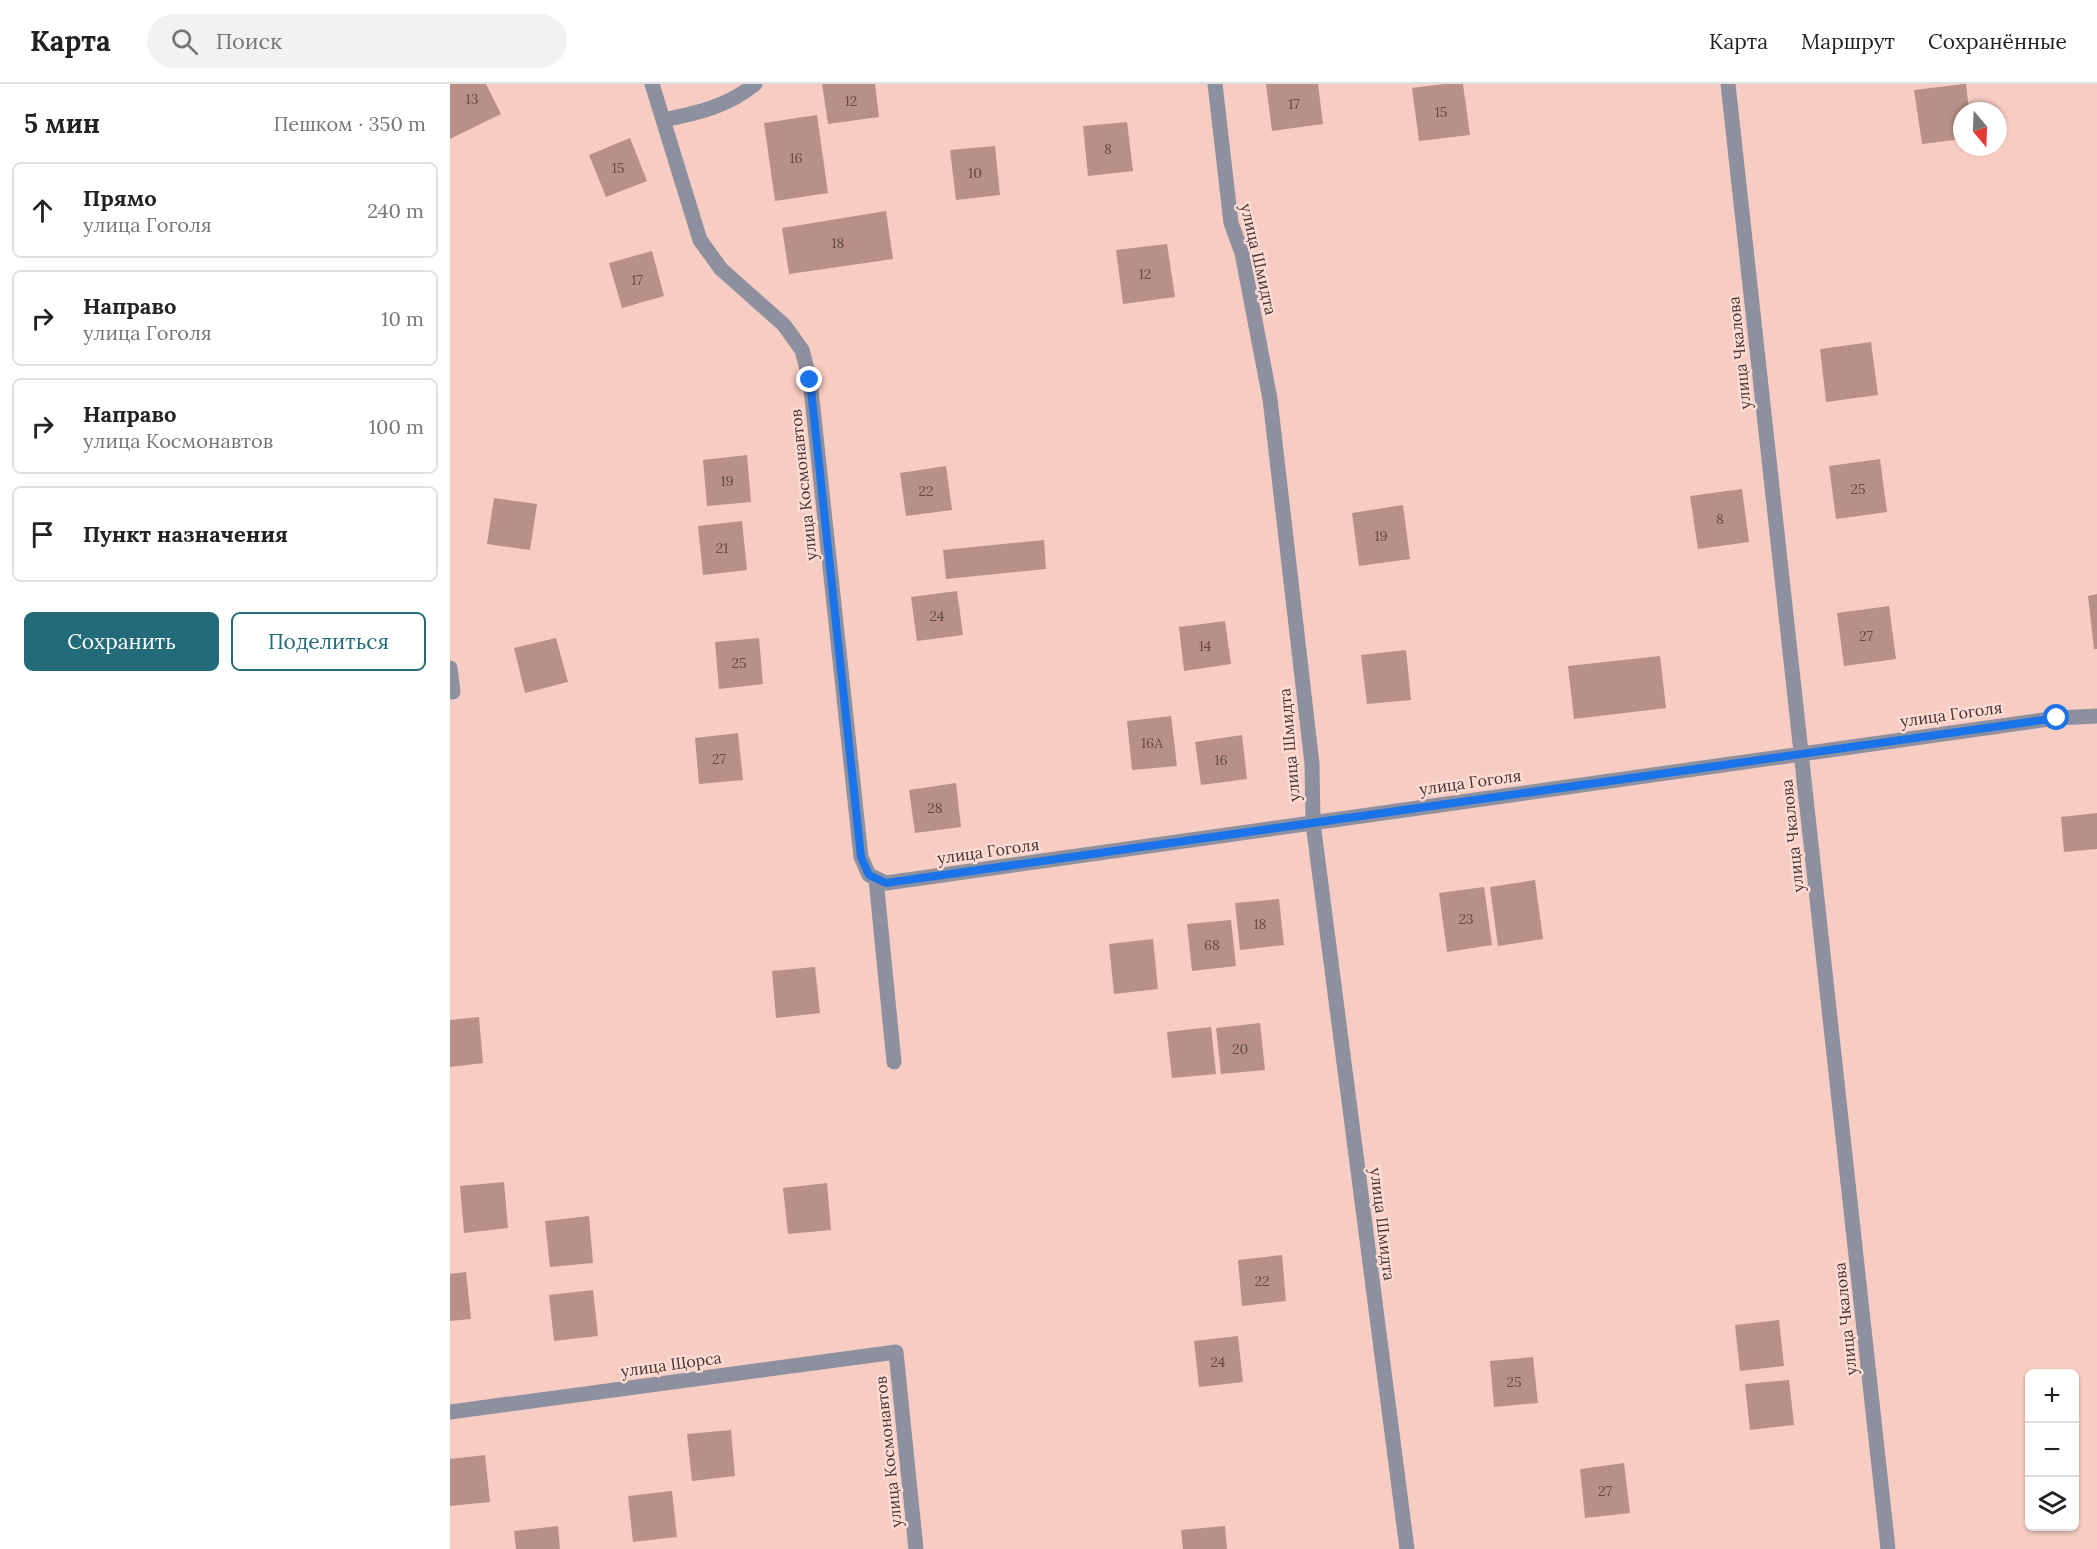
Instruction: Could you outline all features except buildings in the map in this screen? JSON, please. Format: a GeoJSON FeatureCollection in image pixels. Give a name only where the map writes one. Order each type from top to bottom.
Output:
{"type":"FeatureCollection","features":[{"type":"Feature","properties":{"kind":"street","name":"улица Космонавтов"},"geometry":{"type":"LineString","coordinates":[[652,84],[700,240],[721,269],[784,325],[802,350],[810,380],[861,857],[869,875],[876,879]]}},
{"type":"Feature","properties":{"kind":"street"},"geometry":{"type":"LineString","coordinates":[[663,120],[709,111],[743,94],[755,84]]}},
{"type":"Feature","properties":{"kind":"street","name":"улица Шмидта"},"geometry":{"type":"LineString","coordinates":[[1215,84],[1231,223],[1242,253],[1270,399],[1312,764],[1313,823],[1407,1549]]}},
{"type":"Feature","properties":{"kind":"street","name":"улица Чкалова"},"geometry":{"type":"LineString","coordinates":[[1728,84],[1888,1549]]}},
{"type":"Feature","properties":{"kind":"street"},"geometry":{"type":"LineString","coordinates":[[450,668],[453,692]]}},
{"type":"Feature","properties":{"kind":"street","name":"улица Гоголя"},"geometry":{"type":"LineString","coordinates":[[876,879],[886,883],[1801,752],[2057,718],[2097,716]]}},
{"type":"Feature","properties":{"kind":"street"},"geometry":{"type":"LineString","coordinates":[[876,879],[894,1062]]}},
{"type":"Feature","properties":{"kind":"street","name":"улица Космонавтов"},"geometry":{"type":"LineString","coordinates":[[897,1352],[916,1549]]}},
{"type":"Feature","properties":{"kind":"street","name":"улица Щорса"},"geometry":{"type":"LineString","coordinates":[[450,1412],[897,1352]]}},
{"type":"Feature","properties":{"kind":"route"},"geometry":{"type":"LineString","coordinates":[[810,380],[861,857],[869,875],[886,883],[1801,752],[2057,718]]}}]}
